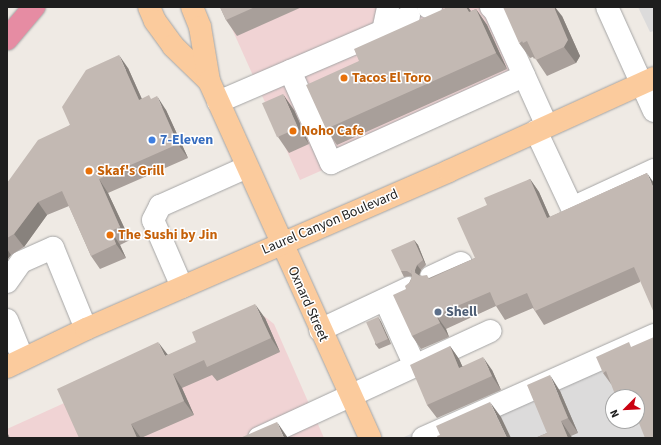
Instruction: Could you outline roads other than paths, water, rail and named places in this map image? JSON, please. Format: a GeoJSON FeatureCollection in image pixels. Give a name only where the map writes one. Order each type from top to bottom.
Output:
{"type":"FeatureCollection","features":[{"type":"Feature","properties":{"kind":"highway"},"geometry":{"type":"LineString","coordinates":[[7,39],[34,7]]}},
{"type":"Feature","properties":{"kind":"main road","name":"Oxnard Street"},"geometry":{"type":"LineString","coordinates":[[149,7],[155,21],[173,46],[209,81]]}},
{"type":"Feature","properties":{"kind":"main road","name":"Oxnard Street"},"geometry":{"type":"LineString","coordinates":[[192,7],[200,27],[209,81],[370,438]]}},
{"type":"Feature","properties":{"kind":"main road","name":"Laurel Canyon Boulevard"},"geometry":{"type":"LineString","coordinates":[[15,363],[86,329],[449,171],[648,81]]}},
{"type":"Feature","properties":{"kind":"street"},"geometry":{"type":"LineString","coordinates":[[383,31],[388,7]]}},
{"type":"Feature","properties":{"kind":"street"},"geometry":{"type":"LineString","coordinates":[[218,102],[383,31],[452,7]]}},
{"type":"Feature","properties":{"kind":"street"},"geometry":{"type":"LineString","coordinates":[[491,7],[495,11],[524,76],[572,208],[654,170]]}},
{"type":"Feature","properties":{"kind":"street"},"geometry":{"type":"LineString","coordinates":[[607,7],[648,81],[654,111]]}},
{"type":"Feature","properties":{"kind":"street"},"geometry":{"type":"LineString","coordinates":[[290,71],[331,162],[524,76]]}},
{"type":"Feature","properties":{"kind":"street"},"geometry":{"type":"LineString","coordinates":[[182,287],[153,220],[160,206],[247,167]]}},
{"type":"Feature","properties":{"kind":"street"},"geometry":{"type":"LineString","coordinates":[[7,282],[21,262],[53,248],[86,329]]}},
{"type":"Feature","properties":{"kind":"street"},"geometry":{"type":"LineString","coordinates":[[432,277],[461,263]]}},
{"type":"Feature","properties":{"kind":"street"},"geometry":{"type":"LineString","coordinates":[[320,330],[409,288]]}},
{"type":"Feature","properties":{"kind":"street"},"geometry":{"type":"LineString","coordinates":[[385,300],[415,366]]}},
{"type":"Feature","properties":{"kind":"street"},"geometry":{"type":"LineString","coordinates":[[7,320],[15,363]]}},
{"type":"Feature","properties":{"kind":"street"},"geometry":{"type":"LineString","coordinates":[[259,438],[351,397],[491,331]]}},
{"type":"Feature","properties":{"kind":"street"},"geometry":{"type":"LineString","coordinates":[[422,438],[654,335]]}},
{"type":"Feature","properties":{"kind":"place","name":"Tacos El Toro"},"geometry":{"type":"Point","coordinates":[344,78]}},
{"type":"Feature","properties":{"kind":"place","name":"Noho Cafe"},"geometry":{"type":"Point","coordinates":[293,131]}},
{"type":"Feature","properties":{"kind":"place","name":"7-Eleven"},"geometry":{"type":"Point","coordinates":[152,140]}},
{"type":"Feature","properties":{"kind":"place","name":"Skaf's Grill"},"geometry":{"type":"Point","coordinates":[89,171]}},
{"type":"Feature","properties":{"kind":"place","name":"The Sushi by Jin"},"geometry":{"type":"Point","coordinates":[110,235]}},
{"type":"Feature","properties":{"kind":"place","name":"Shell"},"geometry":{"type":"Point","coordinates":[438,312]}}]}
